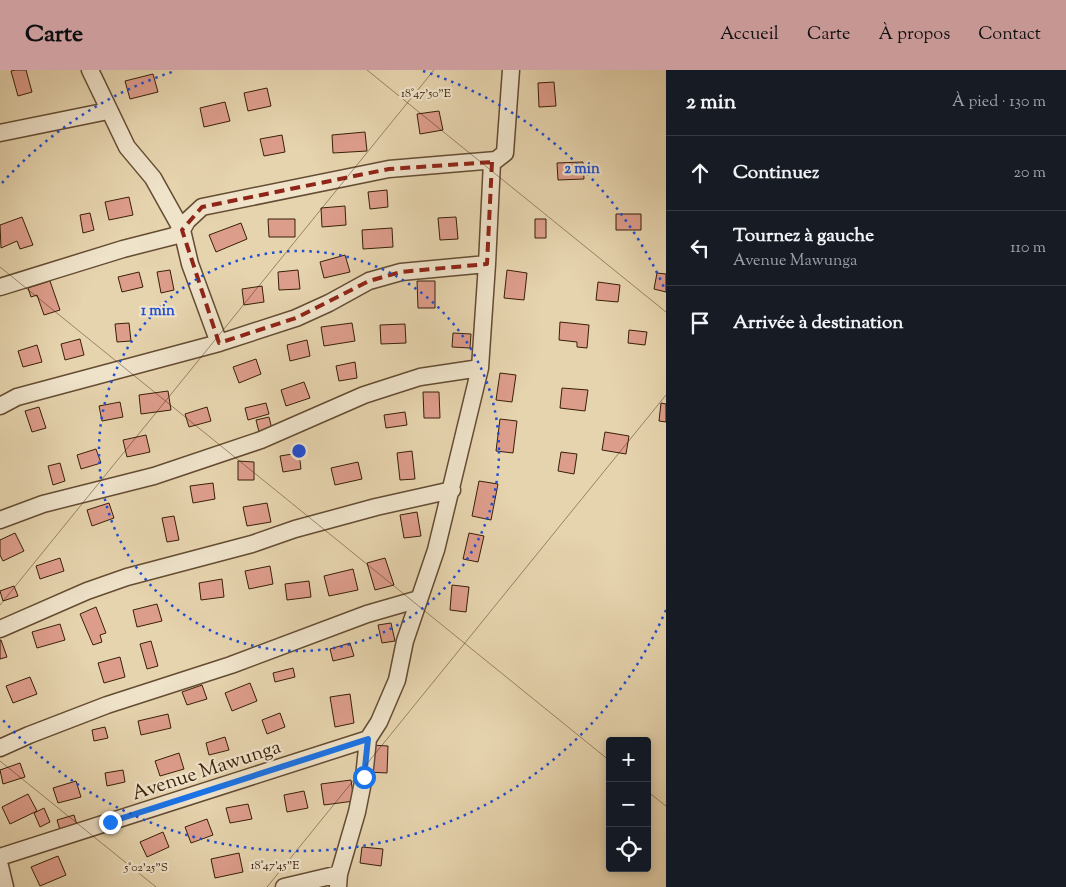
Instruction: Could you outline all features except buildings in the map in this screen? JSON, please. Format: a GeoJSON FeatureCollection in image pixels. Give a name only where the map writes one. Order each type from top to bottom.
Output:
{"type":"FeatureCollection","features":[{"type":"Feature","properties":{"kind":"street"},"geometry":{"type":"LineString","coordinates":[[90,70],[127,147],[153,178],[182,230],[190,264],[219,343]]}},
{"type":"Feature","properties":{"kind":"street"},"geometry":{"type":"LineString","coordinates":[[0,287],[174,236],[182,230],[186,221],[202,207],[389,169],[492,162],[502,157],[505,153],[510,70]]}},
{"type":"Feature","properties":{"kind":"street"},"geometry":{"type":"LineString","coordinates":[[0,132],[108,110]]}},
{"type":"Feature","properties":{"kind":"street"},"geometry":{"type":"LineString","coordinates":[[284,887],[338,880],[357,812],[364,777],[368,739],[379,722],[397,680],[406,641],[436,550],[480,368],[492,162]]}},
{"type":"Feature","properties":{"kind":"street"},"geometry":{"type":"LineString","coordinates":[[0,406],[17,397],[219,343],[296,318],[369,281],[401,272],[487,264]]}},
{"type":"Feature","properties":{"kind":"street"},"geometry":{"type":"LineString","coordinates":[[0,520],[43,504],[154,476],[261,440],[364,395],[420,377],[480,368]]}},
{"type":"Feature","properties":{"kind":"street"},"geometry":{"type":"LineString","coordinates":[[0,629],[86,591],[126,577],[252,544],[295,529],[376,507],[452,490]]}},
{"type":"Feature","properties":{"kind":"street"},"geometry":{"type":"LineString","coordinates":[[0,748],[107,705],[231,665],[367,614],[419,599]]}},
{"type":"Feature","properties":{"kind":"street","name":"Avenue Mawunga"},"geometry":{"type":"LineString","coordinates":[[0,857],[368,739]]}},
{"type":"Feature","properties":{"kind":"street"},"geometry":{"type":"LineString","coordinates":[[0,866],[5,887]]}},
{"type":"Feature","properties":{"kind":"highlighted area"},"geometry":{"type":"Polygon","coordinates":[[[492,162],[487,264],[401,272],[369,281],[296,318],[219,343],[182,230],[202,207],[389,169],[492,162]]]}},
{"type":"Feature","properties":{"kind":"route"},"geometry":{"type":"LineString","coordinates":[[110,822],[368,739],[364,777]]}}]}
